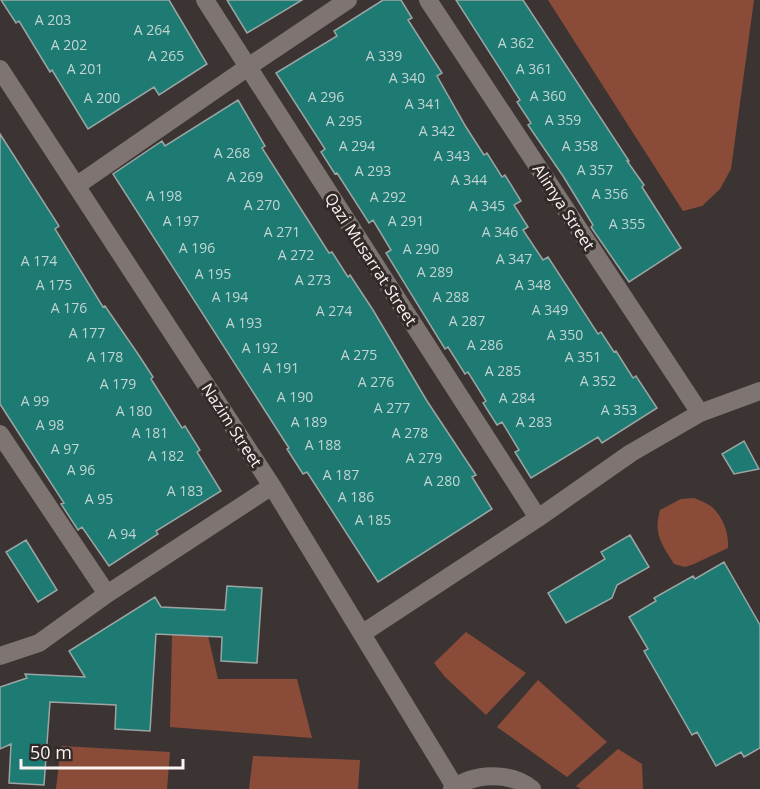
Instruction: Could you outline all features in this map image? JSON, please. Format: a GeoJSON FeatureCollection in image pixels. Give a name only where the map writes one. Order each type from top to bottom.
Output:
{"type":"FeatureCollection","features":[{"type":"Feature","properties":{"kind":"street","name":"Qazi Musarrat Street"},"geometry":{"type":"LineString","coordinates":[[205,0],[538,518]]}},
{"type":"Feature","properties":{"kind":"street"},"geometry":{"type":"LineString","coordinates":[[76,186],[348,0]]}},
{"type":"Feature","properties":{"kind":"street","name":"Alimya Street"},"geometry":{"type":"LineString","coordinates":[[428,0],[700,413]]}},
{"type":"Feature","properties":{"kind":"street","name":"Nazim Street"},"geometry":{"type":"LineString","coordinates":[[0,69],[272,486],[363,633],[454,788]]}},
{"type":"Feature","properties":{"kind":"street"},"geometry":{"type":"LineString","coordinates":[[363,633],[538,518],[631,453],[700,413],[760,391]]}},
{"type":"Feature","properties":{"kind":"street"},"geometry":{"type":"LineString","coordinates":[[0,434],[106,594]]}},
{"type":"Feature","properties":{"kind":"street"},"geometry":{"type":"LineString","coordinates":[[0,656],[39,643],[106,594],[272,486]]}},
{"type":"Feature","properties":{"kind":"street"},"geometry":{"type":"LineString","coordinates":[[454,788],[478,777],[505,776],[532,789]]}},
{"type":"Feature","properties":{"kind":"shaded area"},"geometry":{"type":"Polygon","coordinates":[[[548,0],[754,0],[731,169],[720,189],[702,206],[683,211],[548,0]]]}},
{"type":"Feature","properties":{"kind":"shaded area"},"geometry":{"type":"Polygon","coordinates":[[[694,498],[716,511],[726,531],[728,548],[685,567],[674,564],[662,545],[658,533],[658,519],[660,510],[681,499],[694,498]]]}},
{"type":"Feature","properties":{"kind":"shaded area"},"geometry":{"type":"Polygon","coordinates":[[[466,632],[526,673],[486,715],[445,677],[434,663],[466,632]]]}},
{"type":"Feature","properties":{"kind":"shaded area"},"geometry":{"type":"Polygon","coordinates":[[[172,635],[208,636],[218,679],[297,679],[312,738],[170,727],[172,635]]]}},
{"type":"Feature","properties":{"kind":"shaded area"},"geometry":{"type":"Polygon","coordinates":[[[538,680],[607,742],[567,777],[497,727],[538,680]]]}},
{"type":"Feature","properties":{"kind":"shaded area"},"geometry":{"type":"Polygon","coordinates":[[[61,746],[170,752],[167,789],[56,789],[61,746]]]}},
{"type":"Feature","properties":{"kind":"shaded area"},"geometry":{"type":"Polygon","coordinates":[[[618,749],[642,764],[643,789],[581,789],[576,786],[618,749]]]}},
{"type":"Feature","properties":{"kind":"shaded area"},"geometry":{"type":"Polygon","coordinates":[[[253,756],[360,760],[358,789],[249,789],[253,756]]]}},
{"type":"Feature","properties":{"kind":"building"},"geometry":{"type":"Polygon","coordinates":[[[1,0],[169,0],[207,64],[159,95],[154,87],[88,129],[19,21],[16,23],[1,0]]]}},
{"type":"Feature","properties":{"kind":"building"},"geometry":{"type":"Polygon","coordinates":[[[227,0],[302,0],[247,33],[227,0]]]}},
{"type":"Feature","properties":{"kind":"building"},"geometry":{"type":"Polygon","coordinates":[[[383,0],[401,0],[412,18],[408,20],[442,73],[437,76],[466,127],[484,155],[487,153],[502,177],[505,175],[521,201],[514,205],[528,227],[523,230],[543,260],[548,257],[598,334],[601,332],[633,378],[636,376],[657,408],[602,443],[598,437],[531,478],[515,452],[519,450],[502,422],[497,425],[483,403],[486,401],[468,372],[465,374],[448,347],[445,349],[386,253],[391,250],[373,220],[369,223],[337,173],[335,174],[321,152],[325,149],[276,73],[337,36],[334,31],[383,0]]]}},
{"type":"Feature","properties":{"kind":"building"},"geometry":{"type":"Polygon","coordinates":[[[456,0],[523,0],[629,161],[627,161],[644,185],[642,187],[681,248],[629,282],[591,227],[593,225],[563,176],[528,125],[531,123],[517,102],[520,100],[456,0]]]}},
{"type":"Feature","properties":{"kind":"building"},"geometry":{"type":"Polygon","coordinates":[[[238,100],[265,146],[262,148],[329,253],[332,252],[348,277],[350,275],[373,310],[427,401],[476,475],[472,477],[492,509],[378,582],[307,472],[303,474],[287,449],[289,448],[113,174],[162,141],[165,146],[238,100]]]}},
{"type":"Feature","properties":{"kind":"building"},"geometry":{"type":"Polygon","coordinates":[[[0,134],[59,226],[55,229],[103,307],[105,306],[138,354],[182,428],[185,426],[200,450],[197,452],[221,491],[156,531],[158,534],[109,566],[82,527],[78,530],[61,504],[64,503],[0,404],[0,134]]]}},
{"type":"Feature","properties":{"kind":"building"},"geometry":{"type":"Polygon","coordinates":[[[744,441],[759,469],[734,474],[722,454],[744,441]]]}},
{"type":"Feature","properties":{"kind":"building"},"geometry":{"type":"Polygon","coordinates":[[[630,535],[649,567],[617,585],[612,598],[566,623],[548,593],[605,559],[601,552],[630,535]]]}},
{"type":"Feature","properties":{"kind":"building"},"geometry":{"type":"Polygon","coordinates":[[[26,540],[57,590],[38,602],[6,552],[26,540]]]}},
{"type":"Feature","properties":{"kind":"building"},"geometry":{"type":"Polygon","coordinates":[[[724,562],[760,625],[760,748],[744,757],[741,752],[716,766],[697,732],[692,735],[644,651],[648,649],[629,617],[656,601],[654,598],[693,576],[695,579],[724,562]]]}},
{"type":"Feature","properties":{"kind":"building"},"geometry":{"type":"Polygon","coordinates":[[[227,586],[262,588],[257,663],[221,661],[222,637],[156,634],[150,731],[115,729],[116,705],[50,702],[44,785],[9,783],[11,744],[0,749],[0,687],[27,678],[25,674],[85,677],[69,651],[155,597],[161,607],[225,610],[227,586]]]}}]}
